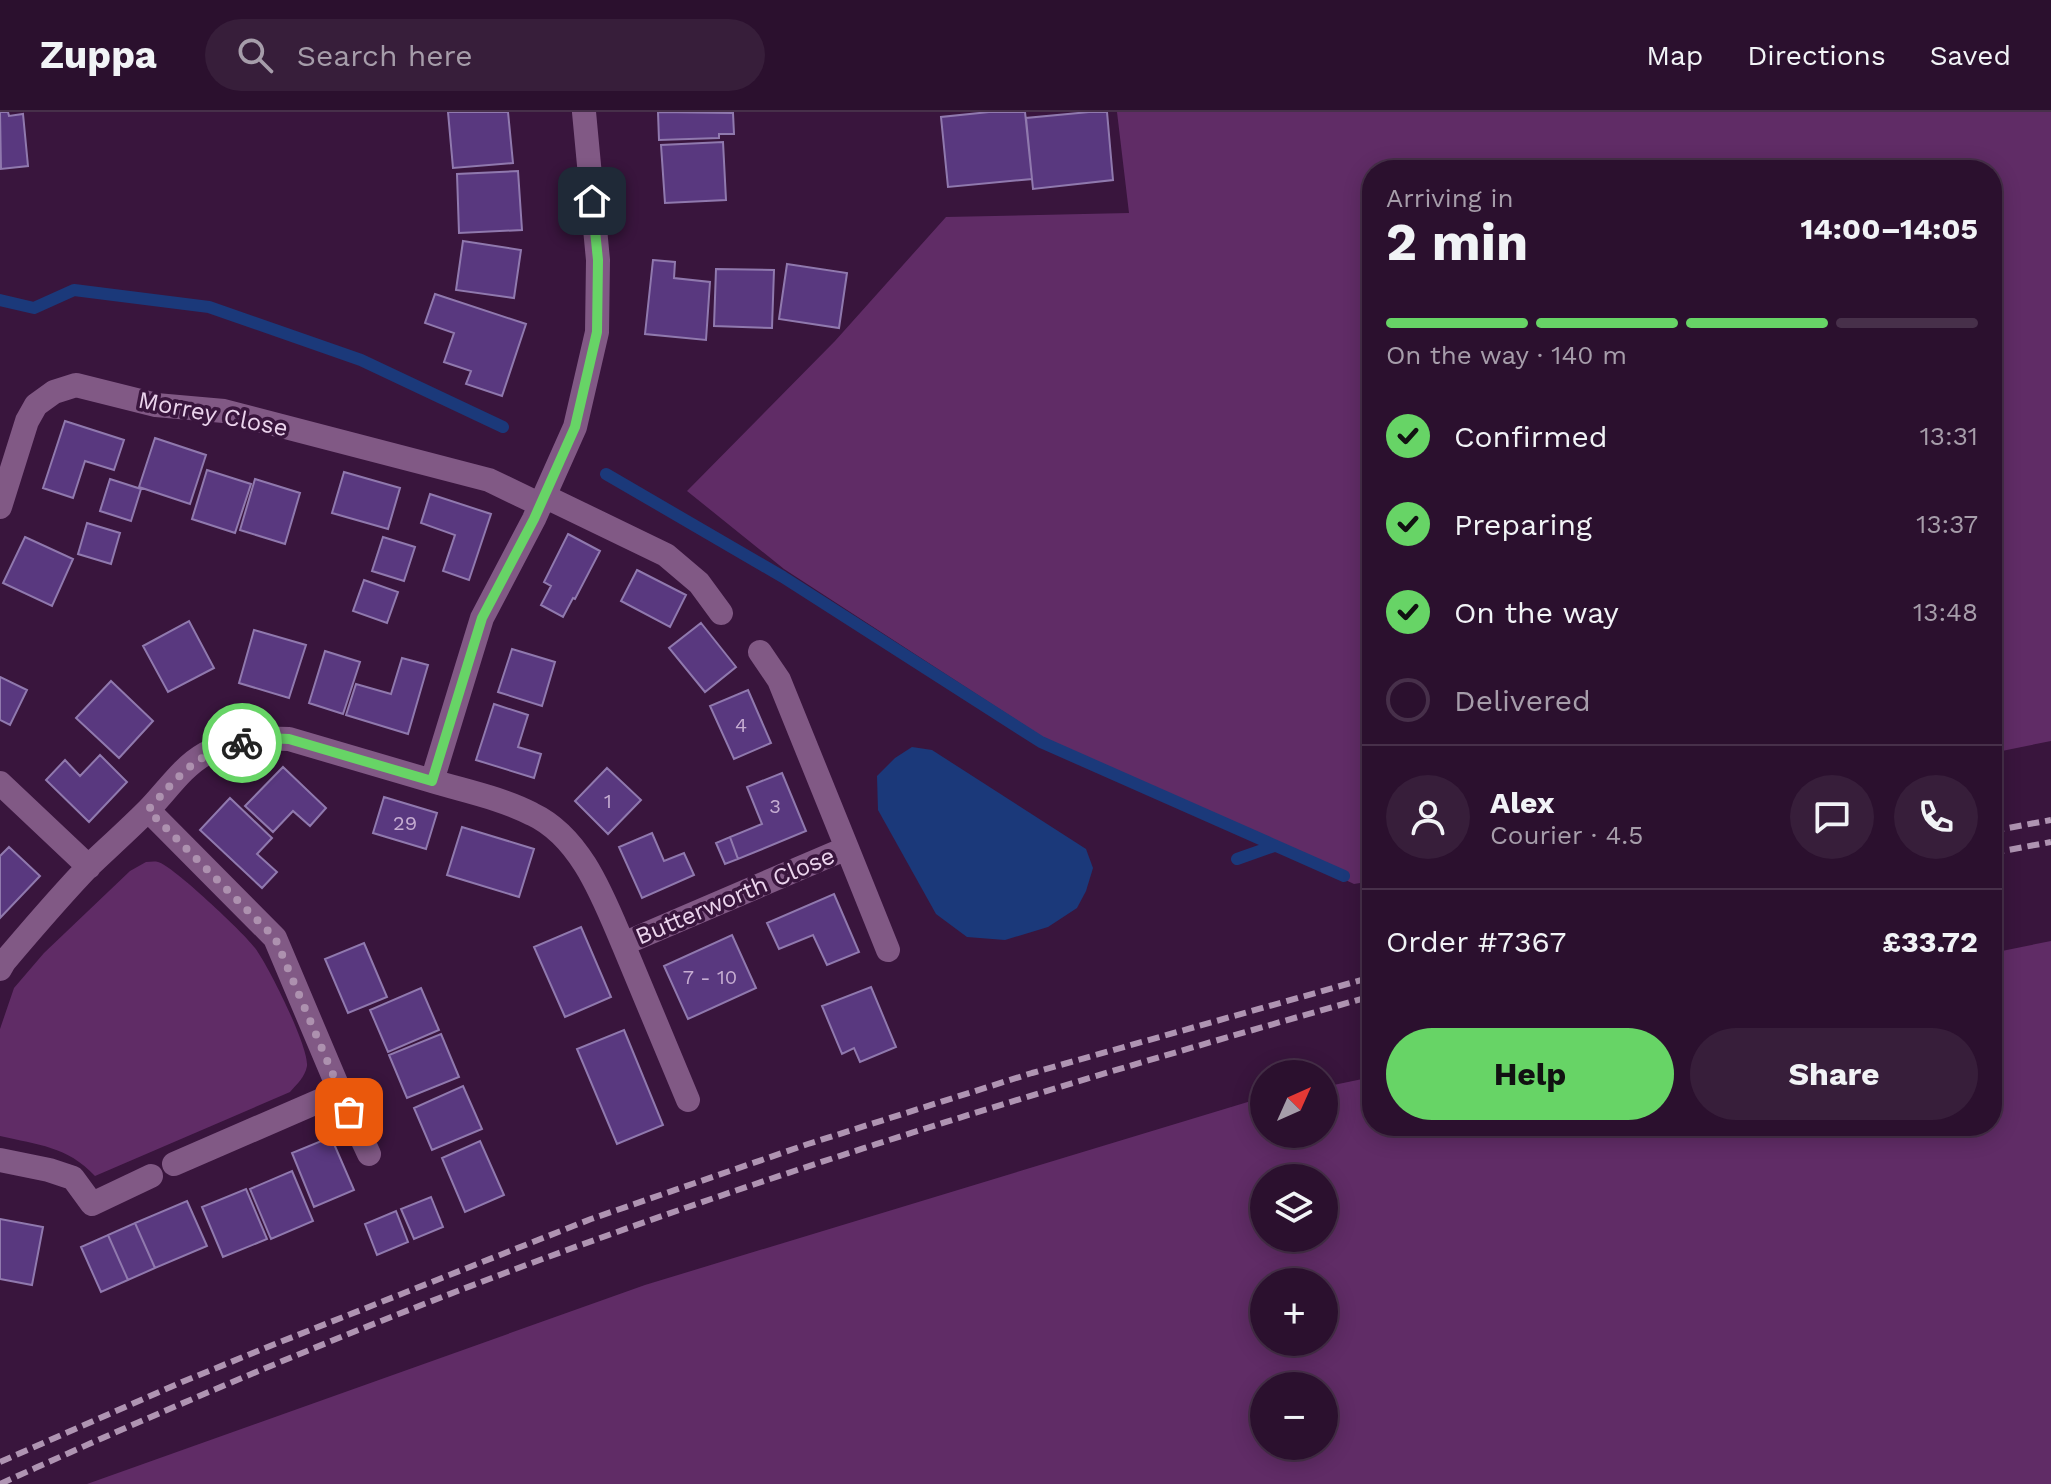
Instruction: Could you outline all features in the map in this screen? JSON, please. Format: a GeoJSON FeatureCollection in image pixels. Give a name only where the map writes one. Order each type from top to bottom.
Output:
{"type":"FeatureCollection","features":[{"type":"Feature","properties":{"kind":"street"},"geometry":{"type":"LineString","coordinates":[[432,781],[482,618],[575,427],[597,332],[598,260],[584,112]]}},
{"type":"Feature","properties":{"kind":"street","name":"Morrey Close"},"geometry":{"type":"LineString","coordinates":[[0,507],[31,413],[36,405],[54,392],[76,385],[156,405],[224,411],[489,480],[666,555],[699,583],[721,613]]}},
{"type":"Feature","properties":{"kind":"street","name":"Butterworth Close"},"geometry":{"type":"LineString","coordinates":[[760,652],[779,680],[888,950]]}},
{"type":"Feature","properties":{"kind":"street","name":"Butterworth Close"},"geometry":{"type":"LineString","coordinates":[[0,969],[46,912],[177,778],[204,755],[230,745],[265,738],[289,739],[506,803],[535,814],[559,832],[590,872],[688,1100]]}},
{"type":"Feature","properties":{"kind":"street"},"geometry":{"type":"LineString","coordinates":[[0,783],[89,867]]}},
{"type":"Feature","properties":{"kind":"street"},"geometry":{"type":"LineString","coordinates":[[148,810],[275,938],[369,1154]]}},
{"type":"Feature","properties":{"kind":"street","name":"Butterworth Close"},"geometry":{"type":"LineString","coordinates":[[623,944],[847,848]]}},
{"type":"Feature","properties":{"kind":"street"},"geometry":{"type":"LineString","coordinates":[[174,1164],[340,1092]]}},
{"type":"Feature","properties":{"kind":"street"},"geometry":{"type":"LineString","coordinates":[[0,1160],[73,1178],[92,1204],[151,1176]]}},
{"type":"Feature","properties":{"kind":"shaded area"},"geometry":{"type":"Polygon","coordinates":[[[1117,112],[2051,112],[2051,741],[2002,751],[2002,160],[1362,160],[1362,883],[1354,884],[1041,736],[784,569],[687,491],[835,341],[946,217],[1129,213],[1117,112]]]}},
{"type":"Feature","properties":{"kind":"shaded area"},"geometry":{"type":"Polygon","coordinates":[[[146,862],[158,862],[178,875],[249,940],[278,988],[302,1042],[307,1066],[303,1077],[290,1092],[95,1176],[63,1153],[0,1136],[0,1029],[14,988],[44,953],[130,871],[146,862]]]}},
{"type":"Feature","properties":{"kind":"shaded area"},"geometry":{"type":"Polygon","coordinates":[[[2051,941],[2051,1484],[87,1484],[645,1285],[1250,1101],[1250,1148],[1338,1148],[1338,1084],[1362,1079],[1362,1136],[2002,1136],[2002,951],[2051,941]]]}},
{"type":"Feature","properties":{"kind":"water"},"geometry":{"type":"Polygon","coordinates":[[[912,747],[932,750],[1086,849],[1093,868],[1077,908],[1048,927],[1005,940],[967,937],[936,914],[878,810],[877,776],[912,747]]]}},
{"type":"Feature","properties":{"kind":"building"},"geometry":{"type":"Polygon","coordinates":[[[0,112],[8,112],[9,116],[23,114],[28,166],[1,169],[0,112]]]}},
{"type":"Feature","properties":{"kind":"building"},"geometry":{"type":"Polygon","coordinates":[[[448,112],[508,112],[513,163],[453,168],[448,112]]]}},
{"type":"Feature","properties":{"kind":"building"},"geometry":{"type":"Polygon","coordinates":[[[658,112],[733,113],[734,134],[719,134],[719,138],[659,140],[658,112]]]}},
{"type":"Feature","properties":{"kind":"building"},"geometry":{"type":"Polygon","coordinates":[[[1025,112],[1032,179],[948,187],[941,117],[1025,112]]]}},
{"type":"Feature","properties":{"kind":"building"},"geometry":{"type":"Polygon","coordinates":[[[1107,112],[1113,180],[1033,189],[1026,118],[1107,112]]]}},
{"type":"Feature","properties":{"kind":"building"},"geometry":{"type":"Polygon","coordinates":[[[723,142],[726,200],[665,203],[661,145],[723,142]]]}},
{"type":"Feature","properties":{"kind":"building"},"geometry":{"type":"Polygon","coordinates":[[[518,171],[522,230],[459,233],[457,174],[518,171]]]}},
{"type":"Feature","properties":{"kind":"building"},"geometry":{"type":"Polygon","coordinates":[[[463,241],[521,250],[514,298],[456,290],[463,241]]]}},
{"type":"Feature","properties":{"kind":"building"},"geometry":{"type":"Polygon","coordinates":[[[653,260],[675,262],[674,278],[710,282],[706,340],[645,334],[653,260]]]}},
{"type":"Feature","properties":{"kind":"building"},"geometry":{"type":"Polygon","coordinates":[[[787,264],[847,273],[839,328],[779,319],[787,264]]]}},
{"type":"Feature","properties":{"kind":"building"},"geometry":{"type":"Polygon","coordinates":[[[716,269],[774,270],[772,328],[714,326],[716,269]]]}},
{"type":"Feature","properties":{"kind":"building"},"geometry":{"type":"Polygon","coordinates":[[[435,294],[526,324],[502,396],[466,384],[471,371],[444,362],[454,333],[425,323],[435,294]]]}},
{"type":"Feature","properties":{"kind":"building"},"geometry":{"type":"Polygon","coordinates":[[[65,421],[124,440],[114,470],[85,461],[73,498],[43,488],[65,421]]]}},
{"type":"Feature","properties":{"kind":"building"},"geometry":{"type":"Polygon","coordinates":[[[155,438],[206,455],[190,504],[139,487],[155,438]]]}},
{"type":"Feature","properties":{"kind":"building"},"geometry":{"type":"Polygon","coordinates":[[[207,470],[251,484],[235,533],[192,519],[207,470]]]}},
{"type":"Feature","properties":{"kind":"building"},"geometry":{"type":"Polygon","coordinates":[[[344,472],[400,488],[388,529],[332,513],[344,472]]]}},
{"type":"Feature","properties":{"kind":"building"},"geometry":{"type":"Polygon","coordinates":[[[110,479],[141,489],[131,521],[100,511],[110,479]]]}},
{"type":"Feature","properties":{"kind":"building"},"geometry":{"type":"Polygon","coordinates":[[[255,479],[300,493],[285,544],[240,530],[255,479]]]}},
{"type":"Feature","properties":{"kind":"building"},"geometry":{"type":"Polygon","coordinates":[[[430,494],[491,514],[469,580],[443,571],[455,535],[421,523],[430,494]]]}},
{"type":"Feature","properties":{"kind":"building"},"geometry":{"type":"Polygon","coordinates":[[[87,523],[120,533],[111,564],[78,554],[87,523]]]}},
{"type":"Feature","properties":{"kind":"building"},"geometry":{"type":"Polygon","coordinates":[[[568,534],[600,551],[563,617],[541,605],[551,586],[544,582],[568,534]]]}},
{"type":"Feature","properties":{"kind":"building"},"geometry":{"type":"Polygon","coordinates":[[[25,537],[73,559],[52,606],[3,583],[25,537]]]}},
{"type":"Feature","properties":{"kind":"building"},"geometry":{"type":"Polygon","coordinates":[[[383,537],[415,547],[404,581],[372,571],[383,537]]]}},
{"type":"Feature","properties":{"kind":"building"},"geometry":{"type":"Polygon","coordinates":[[[637,570],[686,595],[670,627],[621,601],[637,570]]]}},
{"type":"Feature","properties":{"kind":"building"},"geometry":{"type":"Polygon","coordinates":[[[364,580],[398,592],[387,623],[353,611],[364,580]]]}},
{"type":"Feature","properties":{"kind":"building"},"geometry":{"type":"Polygon","coordinates":[[[189,621],[214,668],[168,692],[143,646],[189,621]]]}},
{"type":"Feature","properties":{"kind":"building"},"geometry":{"type":"Polygon","coordinates":[[[701,623],[736,667],[705,692],[669,648],[701,623]]]}},
{"type":"Feature","properties":{"kind":"building"},"geometry":{"type":"Polygon","coordinates":[[[254,630],[306,645],[289,698],[239,683],[254,630]]]}},
{"type":"Feature","properties":{"kind":"building"},"geometry":{"type":"Polygon","coordinates":[[[512,649],[555,662],[542,706],[498,692],[512,649]]]}},
{"type":"Feature","properties":{"kind":"building"},"geometry":{"type":"Polygon","coordinates":[[[325,651],[360,662],[343,714],[309,703],[325,651]]]}},
{"type":"Feature","properties":{"kind":"building"},"geometry":{"type":"Polygon","coordinates":[[[402,658],[428,665],[408,734],[346,715],[356,684],[391,694],[402,658]]]}},
{"type":"Feature","properties":{"kind":"building"},"geometry":{"type":"Polygon","coordinates":[[[0,677],[27,690],[10,725],[0,720],[0,677]]]}},
{"type":"Feature","properties":{"kind":"building"},"geometry":{"type":"Polygon","coordinates":[[[111,681],[153,721],[119,758],[76,718],[111,681]]]}},
{"type":"Feature","properties":{"kind":"building"},"geometry":{"type":"Polygon","coordinates":[[[748,690],[771,743],[734,759],[710,706],[748,690]]]}},
{"type":"Feature","properties":{"kind":"building"},"geometry":{"type":"Polygon","coordinates":[[[494,704],[528,715],[518,747],[541,754],[534,778],[476,760],[494,704]]]}},
{"type":"Feature","properties":{"kind":"building"},"geometry":{"type":"Polygon","coordinates":[[[100,755],[127,782],[89,822],[46,780],[65,760],[80,776],[100,755]]]}},
{"type":"Feature","properties":{"kind":"building"},"geometry":{"type":"Polygon","coordinates":[[[283,767],[326,808],[310,826],[293,811],[273,832],[245,806],[283,767]]]}},
{"type":"Feature","properties":{"kind":"building"},"geometry":{"type":"Polygon","coordinates":[[[607,768],[641,800],[608,834],[575,801],[607,768]]]}},
{"type":"Feature","properties":{"kind":"building"},"geometry":{"type":"Polygon","coordinates":[[[782,773],[806,831],[738,859],[730,837],[762,824],[747,787],[782,773]]]}},
{"type":"Feature","properties":{"kind":"building"},"geometry":{"type":"Polygon","coordinates":[[[384,797],[437,813],[426,849],[373,833],[384,797]]]}},
{"type":"Feature","properties":{"kind":"building"},"geometry":{"type":"Polygon","coordinates":[[[230,798],[272,838],[257,854],[277,872],[262,888],[200,830],[230,798]]]}},
{"type":"Feature","properties":{"kind":"building"},"geometry":{"type":"Polygon","coordinates":[[[462,827],[534,849],[519,897],[447,875],[462,827]]]}},
{"type":"Feature","properties":{"kind":"building"},"geometry":{"type":"Polygon","coordinates":[[[652,833],[664,861],[684,853],[694,875],[642,898],[619,847],[652,833]]]}},
{"type":"Feature","properties":{"kind":"building"},"geometry":{"type":"Polygon","coordinates":[[[730,837],[738,859],[725,864],[716,843],[730,837]]]}},
{"type":"Feature","properties":{"kind":"building"},"geometry":{"type":"Polygon","coordinates":[[[9,847],[40,876],[0,918],[0,856],[9,847]]]}},
{"type":"Feature","properties":{"kind":"building"},"geometry":{"type":"Polygon","coordinates":[[[834,894],[859,952],[827,965],[813,935],[779,949],[767,923],[834,894]]]}},
{"type":"Feature","properties":{"kind":"building"},"geometry":{"type":"Polygon","coordinates":[[[581,927],[611,997],[565,1017],[534,947],[581,927]]]}},
{"type":"Feature","properties":{"kind":"building"},"geometry":{"type":"Polygon","coordinates":[[[732,935],[756,988],[688,1019],[664,966],[732,935]]]}},
{"type":"Feature","properties":{"kind":"building"},"geometry":{"type":"Polygon","coordinates":[[[364,943],[387,997],[348,1013],[325,959],[364,943]]]}},
{"type":"Feature","properties":{"kind":"building"},"geometry":{"type":"Polygon","coordinates":[[[871,987],[896,1047],[860,1062],[854,1048],[842,1054],[822,1006],[871,987]]]}},
{"type":"Feature","properties":{"kind":"building"},"geometry":{"type":"Polygon","coordinates":[[[421,988],[439,1030],[388,1052],[370,1010],[421,988]]]}},
{"type":"Feature","properties":{"kind":"building"},"geometry":{"type":"Polygon","coordinates":[[[624,1030],[663,1125],[617,1144],[577,1049],[624,1030]]]}},
{"type":"Feature","properties":{"kind":"building"},"geometry":{"type":"Polygon","coordinates":[[[441,1034],[459,1077],[407,1098],[389,1055],[441,1034]]]}},
{"type":"Feature","properties":{"kind":"building"},"geometry":{"type":"Polygon","coordinates":[[[463,1086],[482,1129],[432,1150],[414,1108],[463,1086]]]}},
{"type":"Feature","properties":{"kind":"building"},"geometry":{"type":"Polygon","coordinates":[[[331,1137],[354,1190],[314,1207],[292,1153],[331,1137]]]}},
{"type":"Feature","properties":{"kind":"building"},"geometry":{"type":"Polygon","coordinates":[[[480,1141],[504,1195],[465,1212],[442,1158],[480,1141]]]}},
{"type":"Feature","properties":{"kind":"building"},"geometry":{"type":"Polygon","coordinates":[[[292,1171],[313,1221],[271,1239],[250,1189],[292,1171]]]}},
{"type":"Feature","properties":{"kind":"building"},"geometry":{"type":"Polygon","coordinates":[[[246,1189],[267,1239],[223,1257],[202,1207],[246,1189]]]}},
{"type":"Feature","properties":{"kind":"building"},"geometry":{"type":"Polygon","coordinates":[[[431,1197],[443,1227],[414,1239],[401,1209],[431,1197]]]}},
{"type":"Feature","properties":{"kind":"building"},"geometry":{"type":"Polygon","coordinates":[[[187,1201],[207,1246],[155,1268],[135,1223],[187,1201]]]}},
{"type":"Feature","properties":{"kind":"building"},"geometry":{"type":"Polygon","coordinates":[[[396,1211],[408,1242],[377,1255],[365,1224],[396,1211]]]}},
{"type":"Feature","properties":{"kind":"building"},"geometry":{"type":"Polygon","coordinates":[[[0,1219],[43,1227],[32,1285],[0,1279],[0,1219]]]}},
{"type":"Feature","properties":{"kind":"building"},"geometry":{"type":"Polygon","coordinates":[[[135,1223],[155,1268],[128,1280],[108,1235],[135,1223]]]}},
{"type":"Feature","properties":{"kind":"building"},"geometry":{"type":"Polygon","coordinates":[[[108,1235],[128,1280],[101,1292],[81,1247],[108,1235]]]}},
{"type":"Feature","properties":{"kind":"waterway"},"geometry":{"type":"LineString","coordinates":[[0,300],[34,308],[74,290],[209,307],[361,360],[503,427]]}},
{"type":"Feature","properties":{"kind":"waterway"},"geometry":{"type":"LineString","coordinates":[[606,474],[783,577],[1041,742],[1344,876]]}},
{"type":"Feature","properties":{"kind":"waterway"},"geometry":{"type":"LineString","coordinates":[[1237,859],[1274,846]]}},
{"type":"Feature","properties":{"kind":"railway"},"geometry":{"type":"LineString","coordinates":[[2002,829],[2051,820]]}},
{"type":"Feature","properties":{"kind":"railway"},"geometry":{"type":"LineString","coordinates":[[2002,851],[2051,842]]}},
{"type":"Feature","properties":{"kind":"railway"},"geometry":{"type":"LineString","coordinates":[[0,1462],[182,1382],[591,1219],[808,1144],[1032,1073],[1362,980]]}},
{"type":"Feature","properties":{"kind":"railway"},"geometry":{"type":"LineString","coordinates":[[0,1484],[299,1354],[603,1237],[793,1171],[985,1110],[1362,999]]}},
{"type":"Feature","properties":{"kind":"way so far"},"geometry":{"type":"LineString","coordinates":[[242,743],[204,755],[177,778],[148,810],[275,938],[349,1112]]}},
{"type":"Feature","properties":{"kind":"route"},"geometry":{"type":"LineString","coordinates":[[242,743],[265,738],[289,739],[432,781],[482,618],[534,519],[575,427],[597,332],[598,260],[592,201]]}}]}
